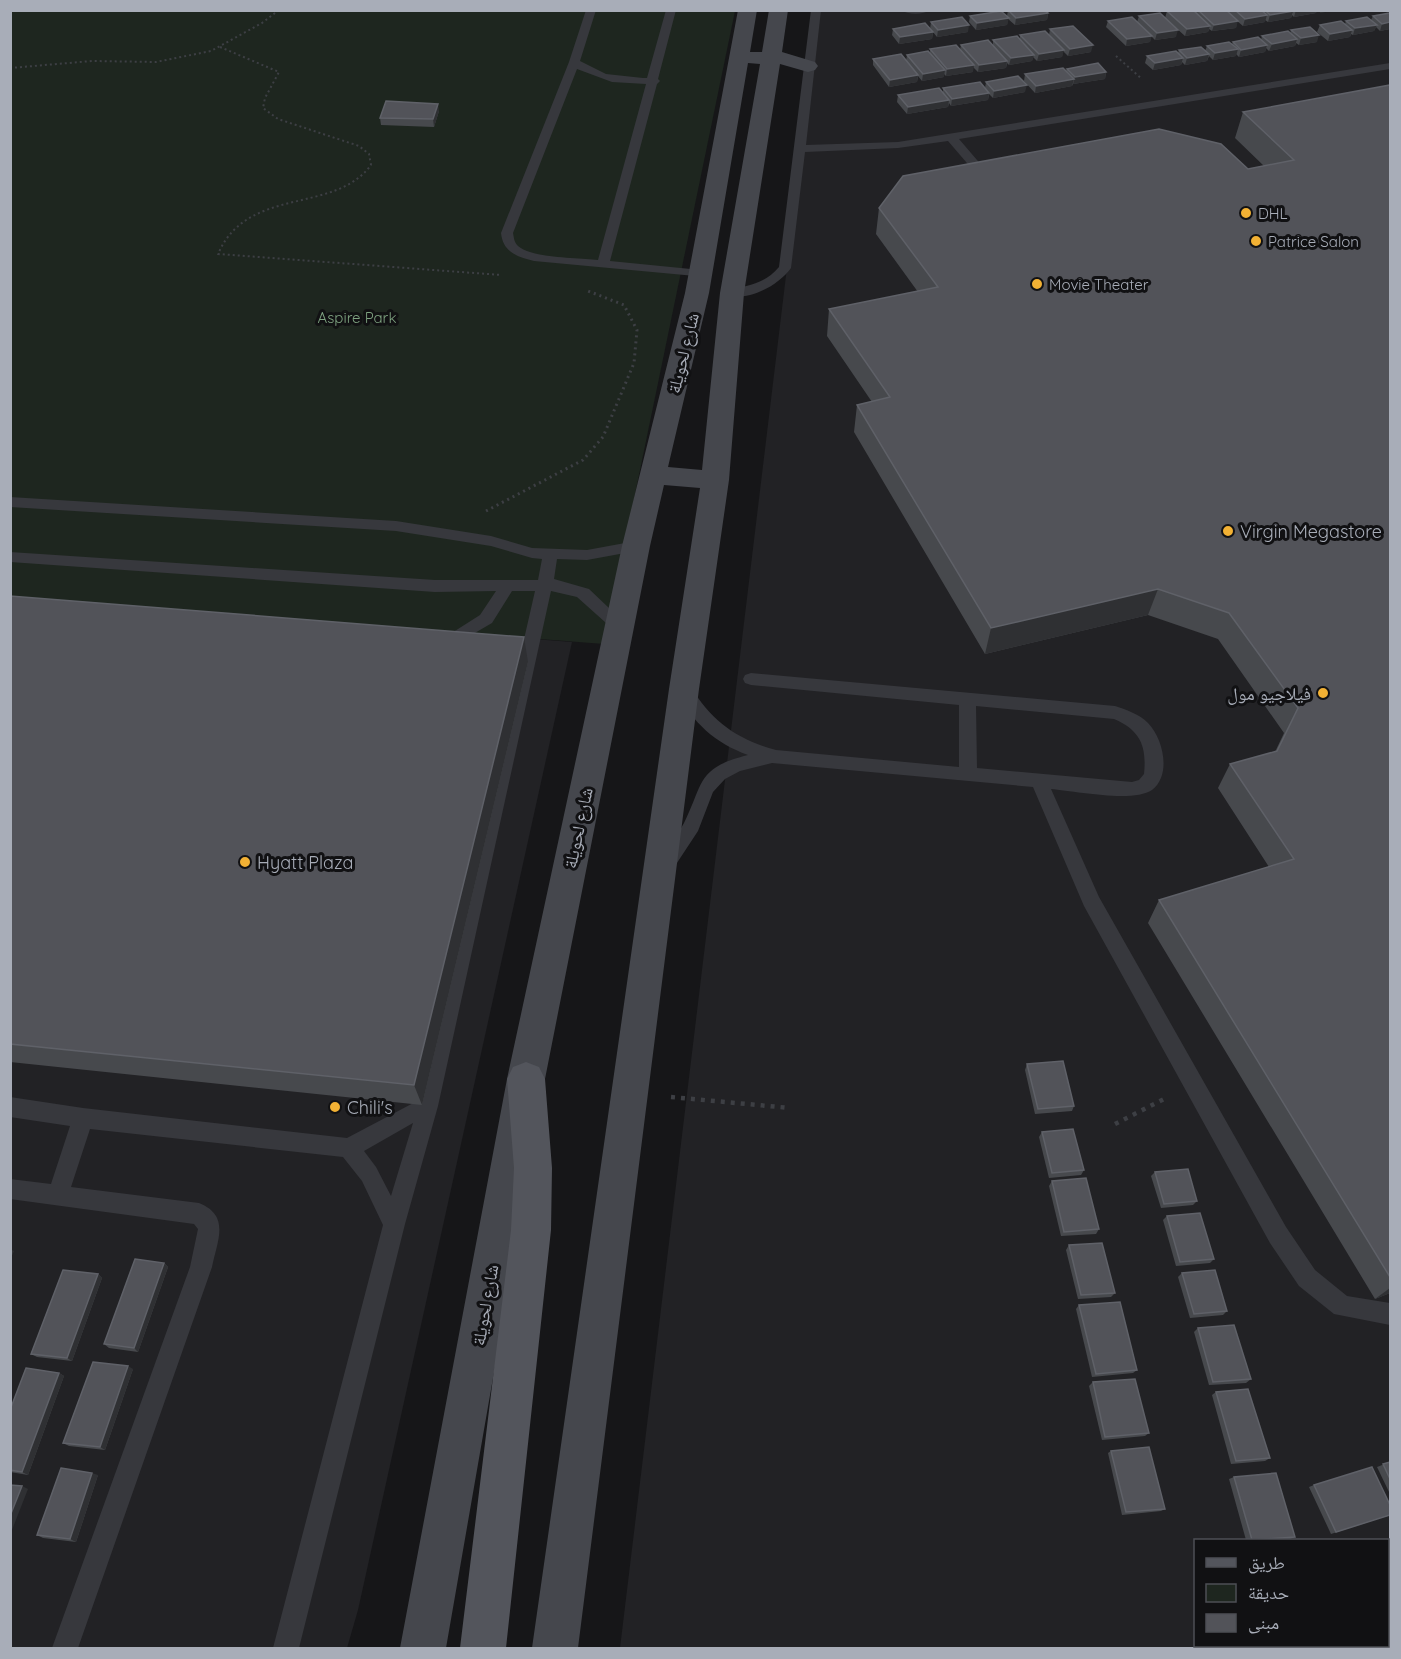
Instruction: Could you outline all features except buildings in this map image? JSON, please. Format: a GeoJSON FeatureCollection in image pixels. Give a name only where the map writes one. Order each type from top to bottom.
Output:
{"type":"FeatureCollection","features":[{"type":"Feature","properties":{"kind":"main road"},"geometry":{"type":"LineString","coordinates":[[483,1648],[531,1230],[533,1168],[526,1078]]}},
{"type":"Feature","properties":{"kind":"street","name":"شارع لحويلة"},"geometry":{"type":"LineString","coordinates":[[423,1648],[526,1078],[636,546],[701,274],[748,10]]}},
{"type":"Feature","properties":{"kind":"street","name":"شارع لحويلة"},"geometry":{"type":"LineString","coordinates":[[555,1648],[684,689],[715,480],[732,293],[779,10]]}},
{"type":"Feature","properties":{"kind":"street"},"geometry":{"type":"LineString","coordinates":[[739,58],[772,57],[794,60],[808,66]]}},
{"type":"Feature","properties":{"kind":"street"},"geometry":{"type":"LineString","coordinates":[[653,474],[715,480]]}},
{"type":"Feature","properties":{"kind":"lane"},"geometry":{"type":"LineString","coordinates":[[591,10],[574,62],[507,233],[510,246],[515,251],[534,257],[701,274]]}},
{"type":"Feature","properties":{"kind":"lane"},"geometry":{"type":"LineString","coordinates":[[603,264],[654,81],[671,10]]}},
{"type":"Feature","properties":{"kind":"lane"},"geometry":{"type":"LineString","coordinates":[[732,293],[770,283],[785,268],[816,10]]}},
{"type":"Feature","properties":{"kind":"lane"},"geometry":{"type":"LineString","coordinates":[[906,10],[925,10]]}},
{"type":"Feature","properties":{"kind":"lane"},"geometry":{"type":"LineString","coordinates":[[574,62],[587,71],[607,78],[630,82],[654,81]]}},
{"type":"Feature","properties":{"kind":"lane"},"geometry":{"type":"LineString","coordinates":[[800,149],[898,145],[1390,66]]}},
{"type":"Feature","properties":{"kind":"lane"},"geometry":{"type":"LineString","coordinates":[[951,137],[997,189]]}},
{"type":"Feature","properties":{"kind":"lane"},"geometry":{"type":"LineString","coordinates":[[10,502],[396,526],[491,541],[532,553],[587,555],[636,546]]}},
{"type":"Feature","properties":{"kind":"lane"},"geometry":{"type":"LineString","coordinates":[[286,1648],[394,1224],[428,1106],[531,652],[551,553]]}},
{"type":"Feature","properties":{"kind":"lane"},"geometry":{"type":"LineString","coordinates":[[10,557],[435,586],[558,585],[582,593],[621,627]]}},
{"type":"Feature","properties":{"kind":"lane"},"geometry":{"type":"LineString","coordinates":[[425,640],[449,642],[486,619],[507,585]]}},
{"type":"Feature","properties":{"kind":"lane"},"geometry":{"type":"LineString","coordinates":[[660,874],[692,826],[706,788],[719,774],[756,758],[776,757],[1132,789],[1145,785],[1153,776],[1153,743],[1148,733],[1139,724],[1115,713],[966,701],[751,679]]}},
{"type":"Feature","properties":{"kind":"lane"},"geometry":{"type":"LineString","coordinates":[[684,689],[697,712],[717,732],[745,748],[776,757]]}},
{"type":"Feature","properties":{"kind":"lane"},"geometry":{"type":"LineString","coordinates":[[966,701],[968,775]]}},
{"type":"Feature","properties":{"kind":"lane"},"geometry":{"type":"LineString","coordinates":[[1039,781],[1091,900],[1278,1235],[1308,1278],[1342,1306],[1390,1314]]}},
{"type":"Feature","properties":{"kind":"lane"},"geometry":{"type":"LineString","coordinates":[[10,1107],[83,1118],[349,1148],[428,1106]]}},
{"type":"Feature","properties":{"kind":"lane"},"geometry":{"type":"LineString","coordinates":[[58,1194],[83,1118]]}},
{"type":"Feature","properties":{"kind":"lane"},"geometry":{"type":"LineString","coordinates":[[349,1148],[369,1174],[394,1224]]}},
{"type":"Feature","properties":{"kind":"lane"},"geometry":{"type":"LineString","coordinates":[[10,1189],[199,1214],[210,1225],[201,1267],[65,1648]]}},
{"type":"Feature","properties":{"kind":"path"},"geometry":{"type":"LineString","coordinates":[[10,68],[92,61],[156,62],[211,51],[262,23],[279,10]]}},
{"type":"Feature","properties":{"kind":"path"},"geometry":{"type":"LineString","coordinates":[[220,47],[279,72],[275,82],[264,96],[263,108],[278,119],[359,146],[369,154],[371,165],[365,177],[344,188],[278,204],[244,222],[222,243],[218,254],[510,275]]}},
{"type":"Feature","properties":{"kind":"path"},"geometry":{"type":"LineString","coordinates":[[445,534],[583,460],[603,437],[634,363],[637,330],[624,305],[557,279],[560,260]]}},
{"type":"Feature","properties":{"kind":"path"},"geometry":{"type":"LineString","coordinates":[[1115,1124],[1193,1083]]}},
{"type":"Feature","properties":{"kind":"path"},"geometry":{"type":"LineString","coordinates":[[630,1092],[790,1108]]}},
{"type":"Feature","properties":{"kind":"shaded area","name":"فيلاجيو مول"},"geometry":{"type":"Polygon","coordinates":[[[818,11],[1390,11],[1390,1648],[620,1648],[818,11]]]}},
{"type":"Feature","properties":{"kind":"shaded area"},"geometry":{"type":"Polygon","coordinates":[[[10,597],[572,642],[358,1610],[347,1648],[11,1648],[10,597]]]}},
{"type":"Feature","properties":{"kind":"green space","name":"Aspire Park"},"geometry":{"type":"Polygon","coordinates":[[[10,11],[735,11],[604,644],[11,597],[10,11]]]}},
{"type":"Feature","properties":{"kind":"place","name":"DHL"},"geometry":{"type":"Point","coordinates":[1246,213]}},
{"type":"Feature","properties":{"kind":"place","name":"Patrice Salon"},"geometry":{"type":"Point","coordinates":[1256,241]}},
{"type":"Feature","properties":{"kind":"place","name":"Movie Theater"},"geometry":{"type":"Point","coordinates":[1037,284]}},
{"type":"Feature","properties":{"kind":"place","name":"Virgin Megastore"},"geometry":{"type":"Point","coordinates":[1228,531]}},
{"type":"Feature","properties":{"kind":"place","name":"فيلاجيو مول"},"geometry":{"type":"Point","coordinates":[1323,693]}},
{"type":"Feature","properties":{"kind":"place","name":"Hyatt Plaza"},"geometry":{"type":"Point","coordinates":[245,862]}},
{"type":"Feature","properties":{"kind":"place","name":"Chili's"},"geometry":{"type":"Point","coordinates":[335,1107]}}]}
